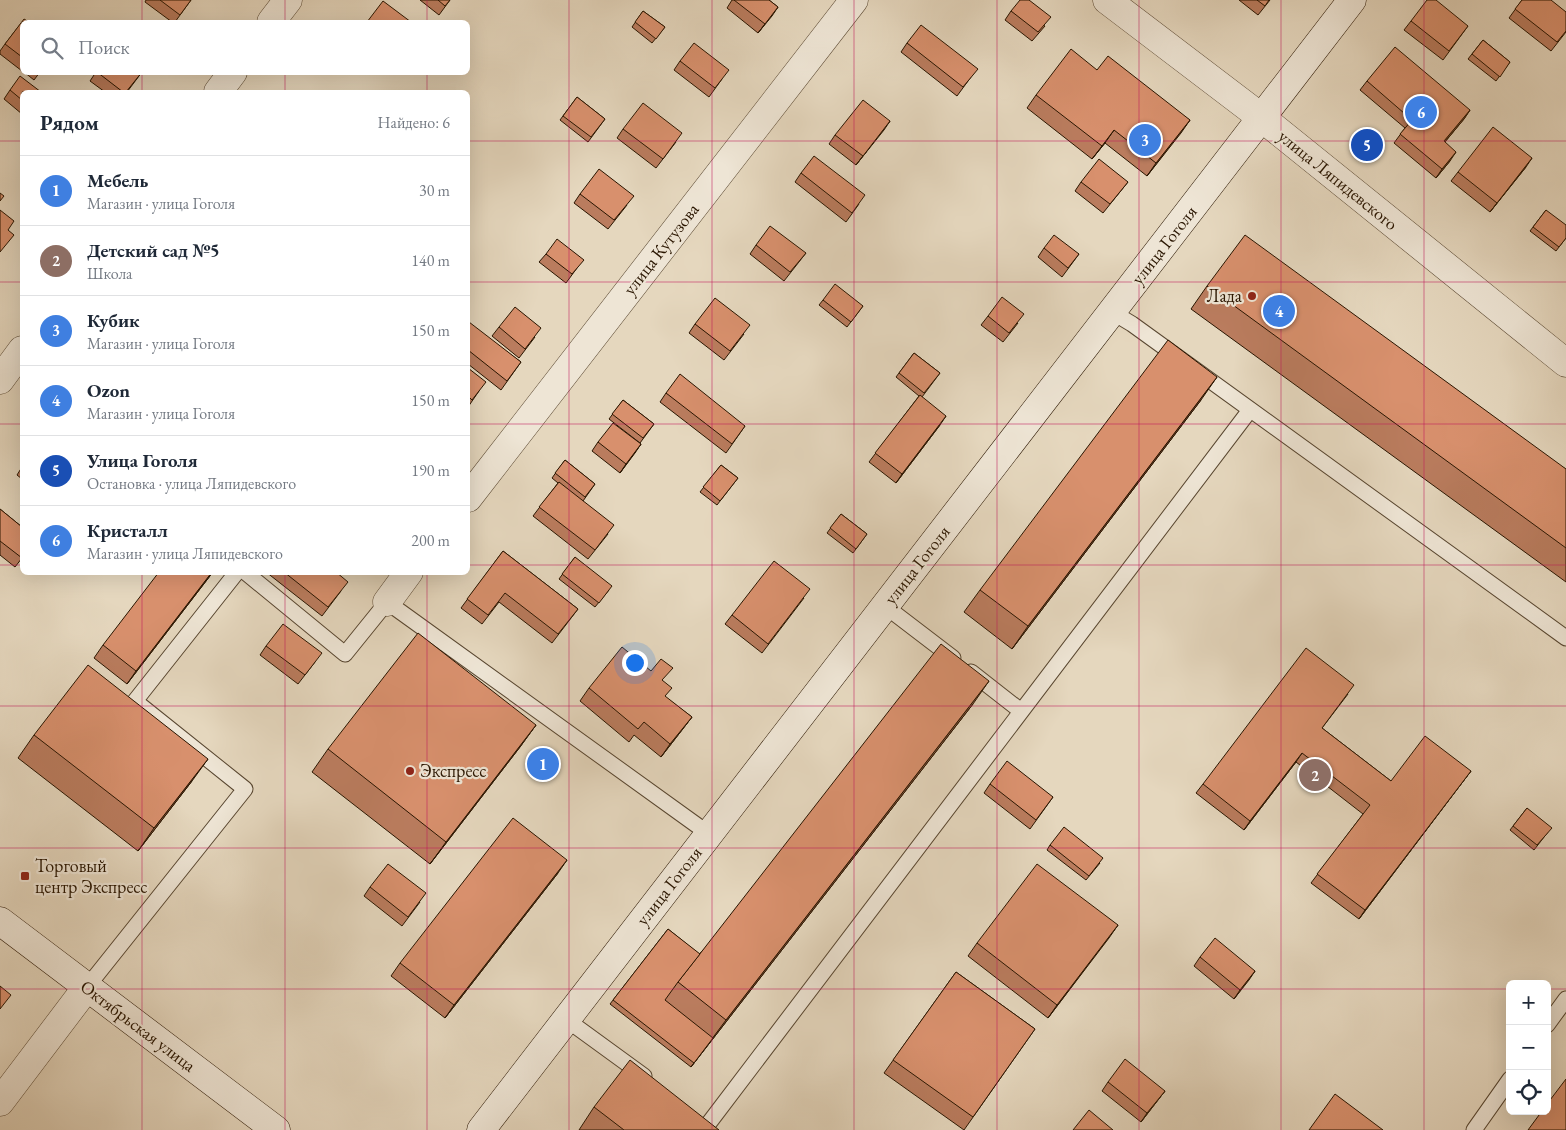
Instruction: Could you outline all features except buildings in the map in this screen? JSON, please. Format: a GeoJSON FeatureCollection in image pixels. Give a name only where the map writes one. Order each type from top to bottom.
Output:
{"type":"FeatureCollection","features":[{"type":"Feature","properties":{"kind":"main road"},"geometry":{"type":"LineString","coordinates":[[273,20],[288,0]]}},
{"type":"Feature","properties":{"kind":"main road","name":"улица Кутузова"},"geometry":{"type":"LineString","coordinates":[[470,495],[854,0]]}},
{"type":"Feature","properties":{"kind":"main road","name":"улица Ляпидевского"},"geometry":{"type":"LineString","coordinates":[[1107,0],[1262,118],[1566,363]]}},
{"type":"Feature","properties":{"kind":"main road","name":"улица Гоголя"},"geometry":{"type":"LineString","coordinates":[[481,1130],[1352,0]]}},
{"type":"Feature","properties":{"kind":"main road"},"geometry":{"type":"LineString","coordinates":[[220,90],[231,75]]}},
{"type":"Feature","properties":{"kind":"main road"},"geometry":{"type":"LineString","coordinates":[[0,380],[20,353]]}},
{"type":"Feature","properties":{"kind":"main road"},"geometry":{"type":"LineString","coordinates":[[387,602],[408,575]]}},
{"type":"Feature","properties":{"kind":"main road","name":"Октябрьская улица"},"geometry":{"type":"LineString","coordinates":[[0,921],[276,1130]]}},
{"type":"Feature","properties":{"kind":"main road"},"geometry":{"type":"LineString","coordinates":[[0,1102],[87,987]]}},
{"type":"Feature","properties":{"kind":"lane"},"geometry":{"type":"LineString","coordinates":[[1112,312],[1566,638]]}},
{"type":"Feature","properties":{"kind":"lane"},"geometry":{"type":"LineString","coordinates":[[693,1112],[713,1127],[1021,711],[1250,410]]}},
{"type":"Feature","properties":{"kind":"lane"},"geometry":{"type":"LineString","coordinates":[[87,987],[245,789],[135,701],[235,575]]}},
{"type":"Feature","properties":{"kind":"lane"},"geometry":{"type":"LineString","coordinates":[[249,575],[346,654],[387,602],[709,834]]}},
{"type":"Feature","properties":{"kind":"lane"},"geometry":{"type":"LineString","coordinates":[[886,606],[1021,711]]}},
{"type":"Feature","properties":{"kind":"lane"},"geometry":{"type":"LineString","coordinates":[[1551,1020],[1566,999]]}},
{"type":"Feature","properties":{"kind":"lane"},"geometry":{"type":"LineString","coordinates":[[567,1020],[652,1082]]}},
{"type":"Feature","properties":{"kind":"lane"},"geometry":{"type":"LineString","coordinates":[[1474,1130],[1506,1085]]}},
{"type":"Feature","properties":{"kind":"place","name":"Кристалл"},"geometry":{"type":"Point","coordinates":[1421,112]}},
{"type":"Feature","properties":{"kind":"place","name":"Кубик"},"geometry":{"type":"Point","coordinates":[1145,140]}},
{"type":"Feature","properties":{"kind":"place","name":"Улица Гоголя"},"geometry":{"type":"Point","coordinates":[1367,145]}},
{"type":"Feature","properties":{"kind":"place","name":"Лада"},"geometry":{"type":"Point","coordinates":[1252,296]}},
{"type":"Feature","properties":{"kind":"place","name":"Ozon"},"geometry":{"type":"Point","coordinates":[1279,311]}},
{"type":"Feature","properties":{"kind":"place","name":"Мебель"},"geometry":{"type":"Point","coordinates":[543,764]}},
{"type":"Feature","properties":{"kind":"place","name":"Экспресс"},"geometry":{"type":"Point","coordinates":[410,771]}},
{"type":"Feature","properties":{"kind":"place","name":"Детский сад №5"},"geometry":{"type":"Point","coordinates":[1315,775]}},
{"type":"Feature","properties":{"kind":"place","name":"Торговый центр Экспресс"},"geometry":{"type":"Point","coordinates":[25,876]}}]}
